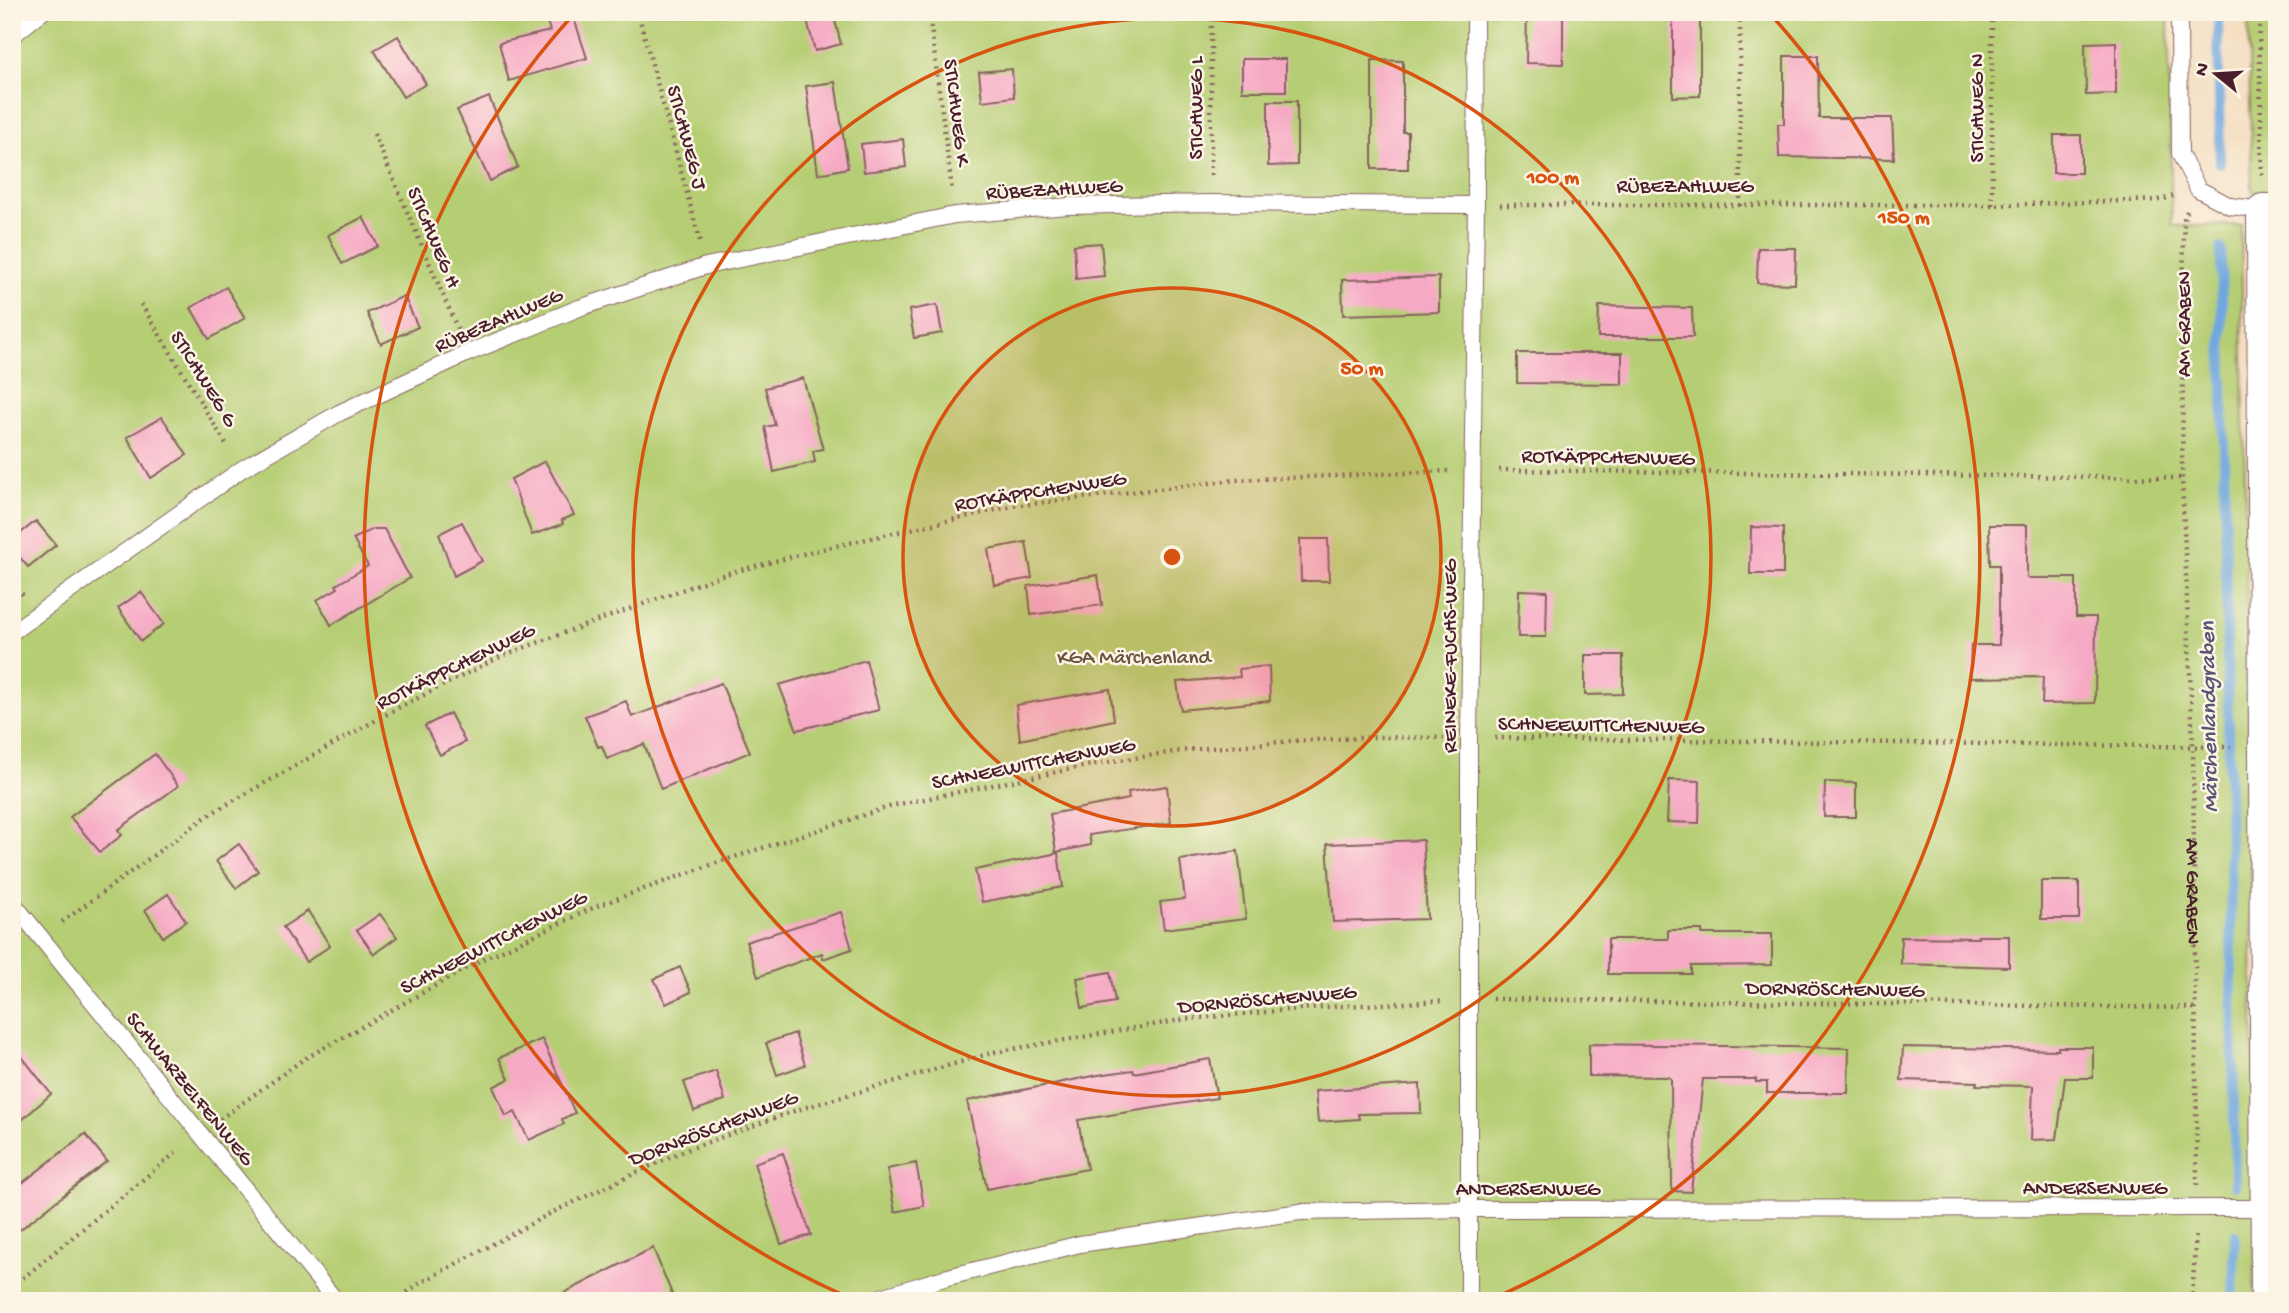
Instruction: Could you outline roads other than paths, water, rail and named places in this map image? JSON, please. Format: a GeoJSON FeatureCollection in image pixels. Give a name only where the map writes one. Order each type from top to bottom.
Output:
{"type":"FeatureCollection","features":[{"type":"Feature","properties":{"kind":"street"},"geometry":{"type":"LineString","coordinates":[[2267,1301],[2272,1208],[2270,210]]}},
{"type":"Feature","properties":{"kind":"lane"},"geometry":{"type":"LineString","coordinates":[[12,36],[42,12]]}},
{"type":"Feature","properties":{"kind":"lane","name":"REINEKE-FUCHS-WEG"},"geometry":{"type":"LineString","coordinates":[[1469,1301],[1469,738],[1476,205],[1475,12]]}},
{"type":"Feature","properties":{"kind":"lane"},"geometry":{"type":"LineString","coordinates":[[2179,12],[2180,154],[2198,189],[2230,206],[2270,210]]}},
{"type":"Feature","properties":{"kind":"lane","name":"RÜBEZAHLWEG"},"geometry":{"type":"LineString","coordinates":[[12,632],[242,469],[338,413],[468,353],[579,308],[706,266],[955,215],[1069,206],[1211,203],[1476,205]]}},
{"type":"Feature","properties":{"kind":"lane","name":"SCHWARZELFENWEG"},"geometry":{"type":"LineString","coordinates":[[12,902],[336,1301]]}},
{"type":"Feature","properties":{"kind":"lane","name":"ANDERSENWEG"},"geometry":{"type":"LineString","coordinates":[[868,1301],[944,1278],[1080,1244],[1300,1212],[1469,1209],[2272,1208]]}},
{"type":"Feature","properties":{"kind":"waterway","name":"Märchenlandgraben"},"geometry":{"type":"LineString","coordinates":[[2218,12],[2220,163]]}},
{"type":"Feature","properties":{"kind":"waterway","name":"Märchenlandgraben"},"geometry":{"type":"LineString","coordinates":[[2221,248],[2235,1186]]}},
{"type":"Feature","properties":{"kind":"waterway","name":"Märchenlandgraben"},"geometry":{"type":"LineString","coordinates":[[2233,1301],[2235,1235]]}},
{"type":"Feature","properties":{"kind":"park label","name":"KGA Märchenland"},"geometry":{"type":"Point","coordinates":[1134,656]}}]}
